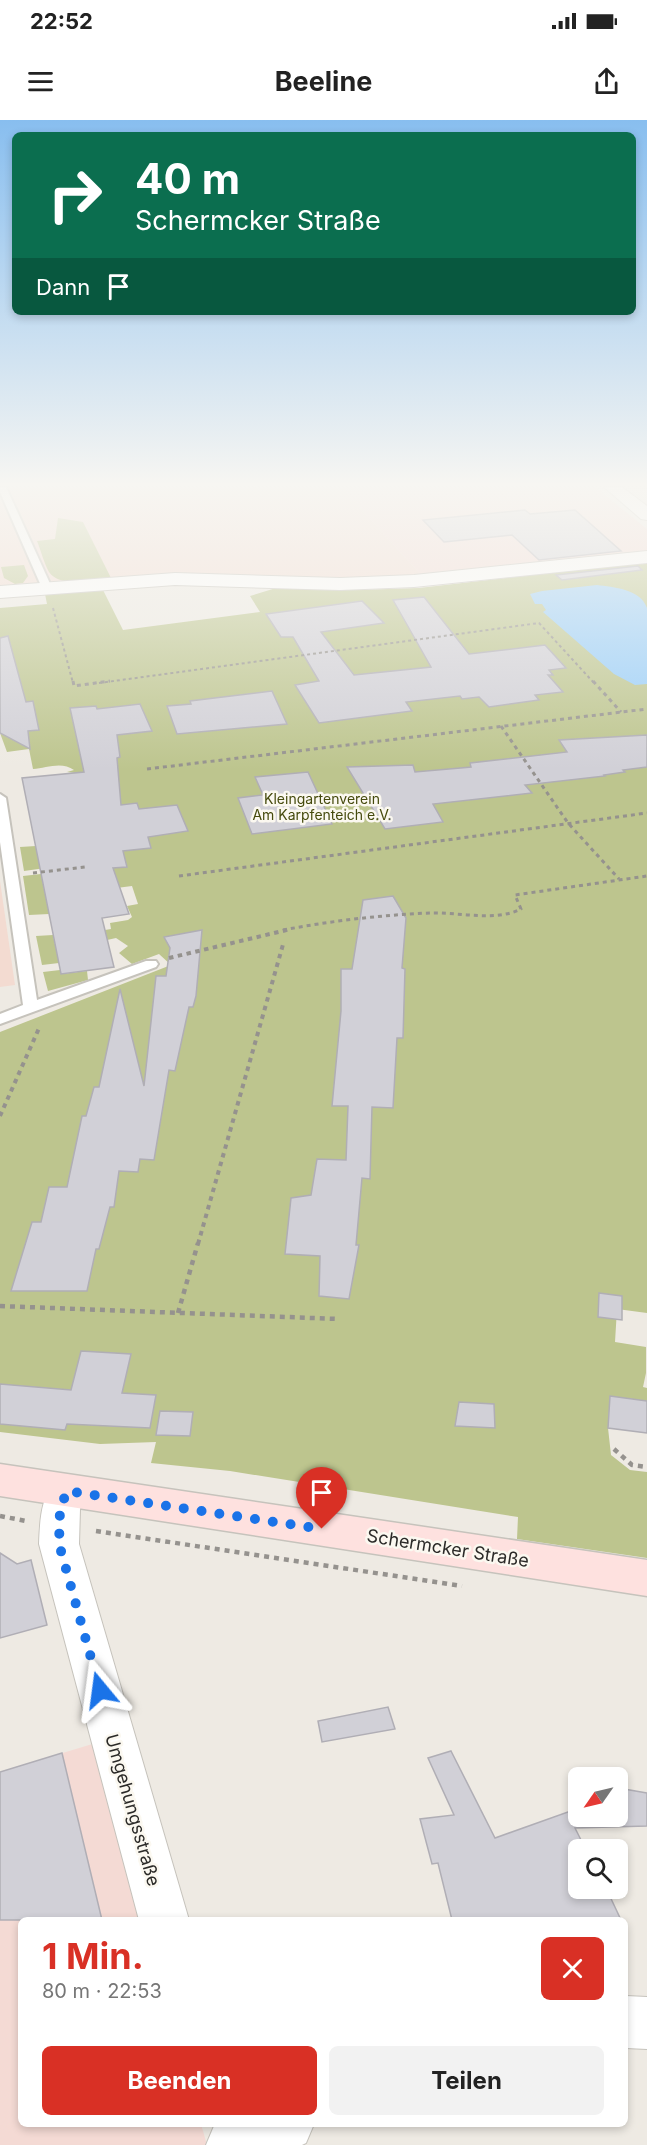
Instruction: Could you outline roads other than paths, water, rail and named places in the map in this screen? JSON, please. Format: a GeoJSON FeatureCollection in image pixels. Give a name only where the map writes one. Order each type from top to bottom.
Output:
{"type":"FeatureCollection","features":[{"type":"Feature","properties":{"kind":"main road","name":"Schermcker Straße"},"geometry":{"type":"LineString","coordinates":[[0,1480],[62,1508],[647,1578]]}},
{"type":"Feature","properties":{"kind":"street"},"geometry":{"type":"LineString","coordinates":[[0,592],[139,582]]}},
{"type":"Feature","properties":{"kind":"street"},"geometry":{"type":"LineString","coordinates":[[262,582],[348,584],[409,582]]}},
{"type":"Feature","properties":{"kind":"street","name":"Umgehungsstraße"},"geometry":{"type":"LineString","coordinates":[[62,1508],[59,1544],[163,1917]]}},
{"type":"Feature","properties":{"kind":"street"},"geometry":{"type":"LineString","coordinates":[[628,2022],[647,2023]]}},
{"type":"Feature","properties":{"kind":"street"},"geometry":{"type":"LineString","coordinates":[[223,2127],[227,2145]]}},
{"type":"Feature","properties":{"kind":"street"},"geometry":{"type":"LineString","coordinates":[[233,2145],[279,2127]]}},
{"type":"Feature","properties":{"kind":"lane"},"geometry":{"type":"LineString","coordinates":[[44,582],[47,588]]}},
{"type":"Feature","properties":{"kind":"lane"},"geometry":{"type":"LineString","coordinates":[[0,798],[31,1007]]}},
{"type":"Feature","properties":{"kind":"lane"},"geometry":{"type":"LineString","coordinates":[[0,1018],[151,964]]}},
{"type":"Feature","properties":{"kind":"water"},"geometry":{"type":"Polygon","coordinates":[[[597,585],[626,590],[644,602],[647,608],[647,684],[635,685],[614,674],[543,612],[546,610],[542,604],[535,604],[530,594],[597,585]]]}},
{"type":"Feature","properties":{"kind":"park label","name":"Kleingartenverein Am Karpfenteich e.V."},"geometry":{"type":"Point","coordinates":[322,806]}}]}
